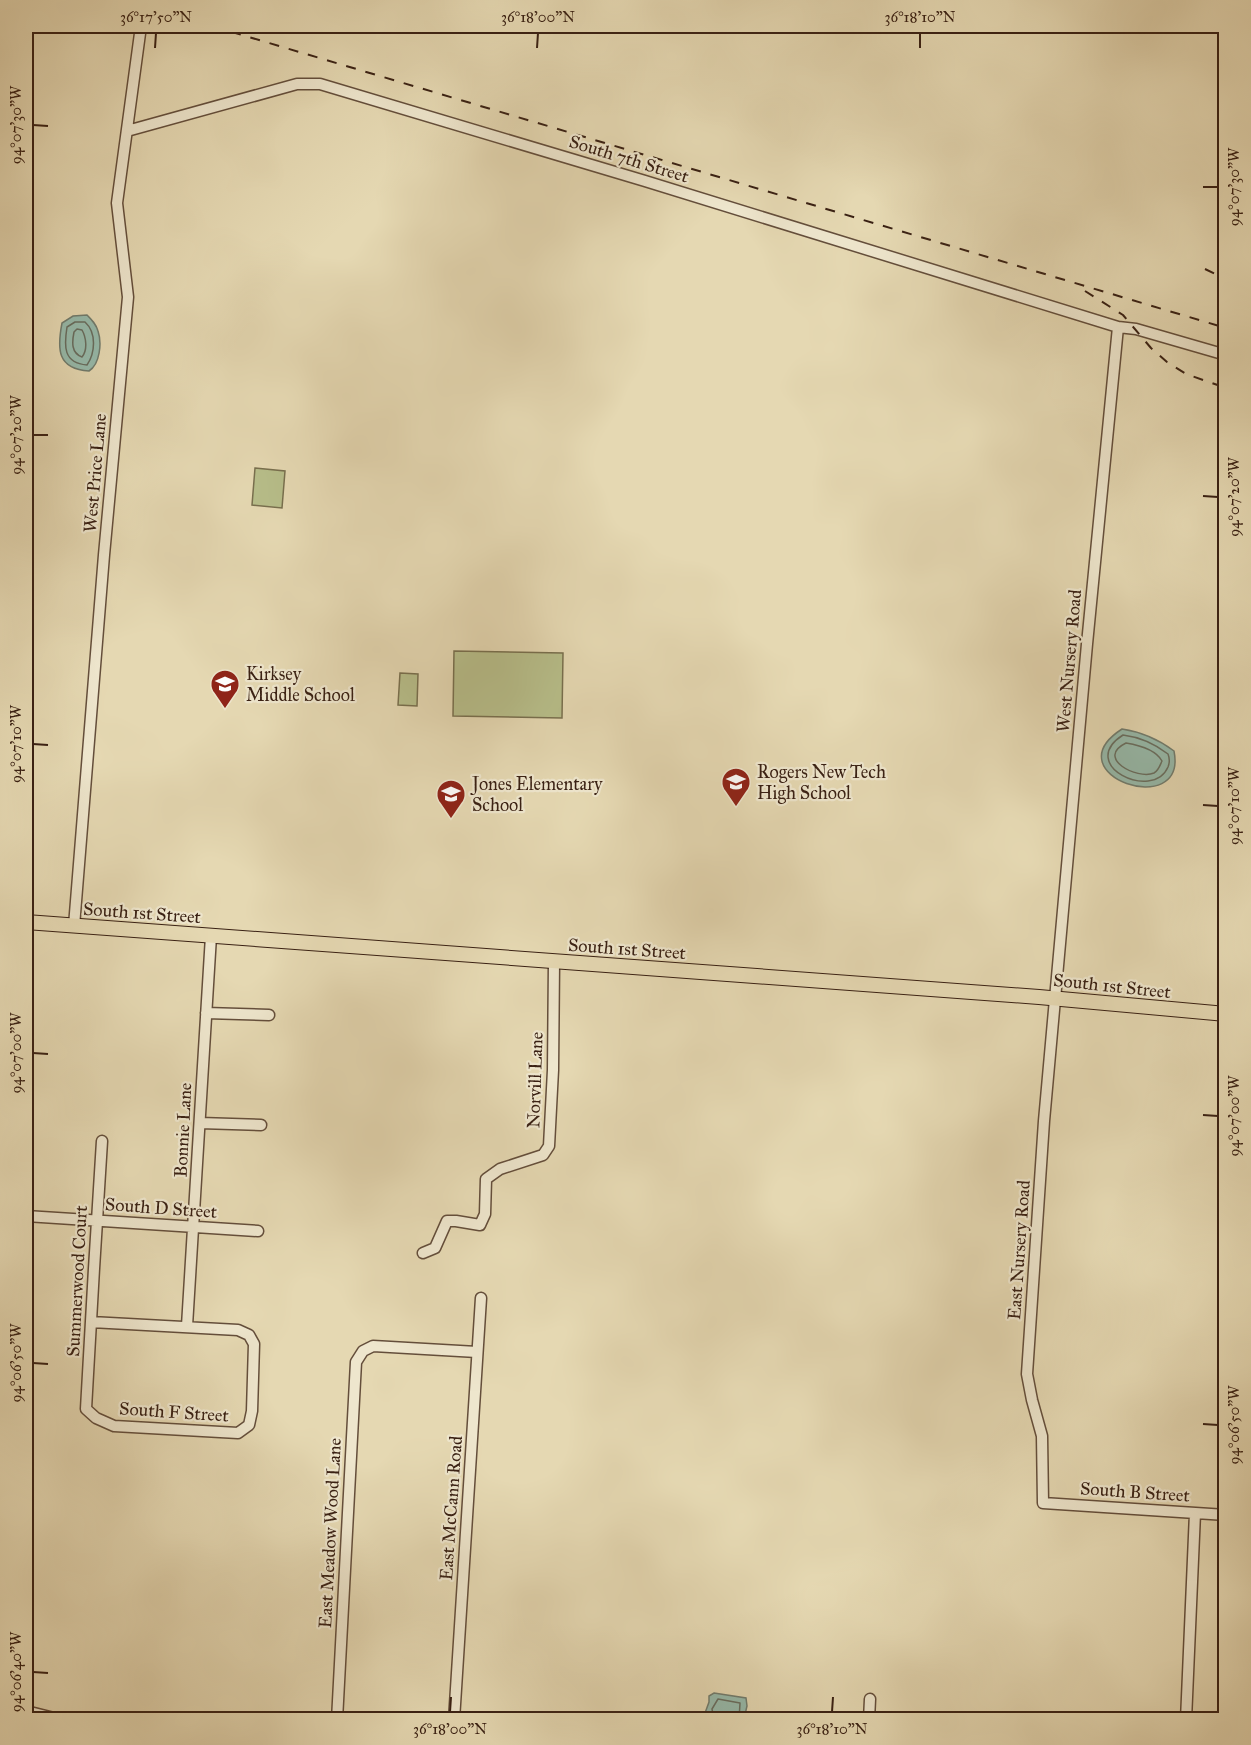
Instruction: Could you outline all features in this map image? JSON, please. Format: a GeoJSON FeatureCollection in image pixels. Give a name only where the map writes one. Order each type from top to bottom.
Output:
{"type":"FeatureCollection","features":[{"type":"Feature","properties":{"kind":"main road","name":"South 1st Street"},"geometry":{"type":"LineString","coordinates":[[26,922],[1056,998],[1226,1014]]}},
{"type":"Feature","properties":{"kind":"street","name":"West Price Lane"},"geometry":{"type":"LineString","coordinates":[[74,926],[104,555],[128,297],[117,203],[141,26]]}},
{"type":"Feature","properties":{"kind":"street","name":"South 7th Street"},"geometry":{"type":"LineString","coordinates":[[128,131],[297,84],[320,84],[645,181],[1118,327],[1136,328],[1226,355]]}},
{"type":"Feature","properties":{"kind":"street","name":"West Nursery Road"},"geometry":{"type":"LineString","coordinates":[[1056,998],[1118,327]]}},
{"type":"Feature","properties":{"kind":"street","name":"Bonnie Lane"},"geometry":{"type":"LineString","coordinates":[[187,1326],[211,936]]}},
{"type":"Feature","properties":{"kind":"street","name":"Norvill Lane"},"geometry":{"type":"LineString","coordinates":[[423,1253],[435,1248],[447,1221],[480,1226],[485,1214],[486,1179],[500,1169],[543,1155],[549,1146],[553,1070],[554,962]]}},
{"type":"Feature","properties":{"kind":"street","name":"East Nursery Road"},"geometry":{"type":"LineString","coordinates":[[1043,1503],[1042,1436],[1027,1374],[1044,1121],[1056,998]]}},
{"type":"Feature","properties":{"kind":"street"},"geometry":{"type":"LineString","coordinates":[[206,1013],[269,1015]]}},
{"type":"Feature","properties":{"kind":"street"},"geometry":{"type":"LineString","coordinates":[[200,1123],[261,1125]]}},
{"type":"Feature","properties":{"kind":"street","name":"Summerwood Court"},"geometry":{"type":"LineString","coordinates":[[96,1418],[86,1410],[102,1141]]}},
{"type":"Feature","properties":{"kind":"street","name":"South D Street"},"geometry":{"type":"LineString","coordinates":[[26,1216],[258,1231]]}},
{"type":"Feature","properties":{"kind":"street","name":"East McCann Road"},"geometry":{"type":"LineString","coordinates":[[454,1719],[481,1298]]}},
{"type":"Feature","properties":{"kind":"street"},"geometry":{"type":"LineString","coordinates":[[91,1322],[187,1326]]}},
{"type":"Feature","properties":{"kind":"street","name":"South F Street"},"geometry":{"type":"LineString","coordinates":[[96,1418],[114,1426],[238,1432],[249,1425],[252,1411],[254,1344],[249,1335],[238,1330],[187,1326]]}},
{"type":"Feature","properties":{"kind":"street","name":"East Meadow Wood Lane"},"geometry":{"type":"LineString","coordinates":[[337,1719],[356,1362],[363,1351],[374,1346],[477,1353]]}},
{"type":"Feature","properties":{"kind":"street","name":"South B Street"},"geometry":{"type":"LineString","coordinates":[[1043,1503],[1226,1515]]}},
{"type":"Feature","properties":{"kind":"street"},"geometry":{"type":"LineString","coordinates":[[1186,1719],[1195,1513]]}},
{"type":"Feature","properties":{"kind":"street"},"geometry":{"type":"LineString","coordinates":[[869,1719],[870,1699]]}},
{"type":"Feature","properties":{"kind":"street"},"geometry":{"type":"LineString","coordinates":[[26,1711],[62,1719]]}},
{"type":"Feature","properties":{"kind":"green space"},"geometry":{"type":"Polygon","coordinates":[[[255,468],[285,471],[282,508],[252,505],[255,468]]]}},
{"type":"Feature","properties":{"kind":"green space"},"geometry":{"type":"Polygon","coordinates":[[[454,651],[563,653],[562,718],[453,716],[454,651]]]}},
{"type":"Feature","properties":{"kind":"green space"},"geometry":{"type":"Polygon","coordinates":[[[400,673],[418,674],[417,706],[398,705],[400,673]]]}},
{"type":"Feature","properties":{"kind":"water"},"geometry":{"type":"Polygon","coordinates":[[[87,315],[96,326],[100,341],[98,358],[89,371],[78,369],[65,362],[60,349],[62,323],[73,316],[87,315]]]}},
{"type":"Feature","properties":{"kind":"water"},"geometry":{"type":"Polygon","coordinates":[[[1122,729],[1150,737],[1174,751],[1173,772],[1162,784],[1145,787],[1127,783],[1111,775],[1102,762],[1104,746],[1122,729]]]}},
{"type":"Feature","properties":{"kind":"water"},"geometry":{"type":"Polygon","coordinates":[[[714,1693],[746,1698],[744,1719],[710,1719],[705,1713],[709,1696],[714,1693]]]}},
{"type":"Feature","properties":{"kind":"railway"},"geometry":{"type":"LineString","coordinates":[[212,26],[1226,328]]}},
{"type":"Feature","properties":{"kind":"railway"},"geometry":{"type":"LineString","coordinates":[[1205,269],[1226,279]]}},
{"type":"Feature","properties":{"kind":"railway"},"geometry":{"type":"LineString","coordinates":[[1085,291],[1123,315],[1151,348],[1167,362],[1186,374],[1226,388]]}},
{"type":"Feature","properties":{"kind":"place","name":"Kirksey Middle School"},"geometry":{"type":"Point","coordinates":[225,710]}},
{"type":"Feature","properties":{"kind":"place","name":"Rogers New Tech High School"},"geometry":{"type":"Point","coordinates":[736,808]}},
{"type":"Feature","properties":{"kind":"place","name":"Jones Elementary School"},"geometry":{"type":"Point","coordinates":[451,820]}}]}
